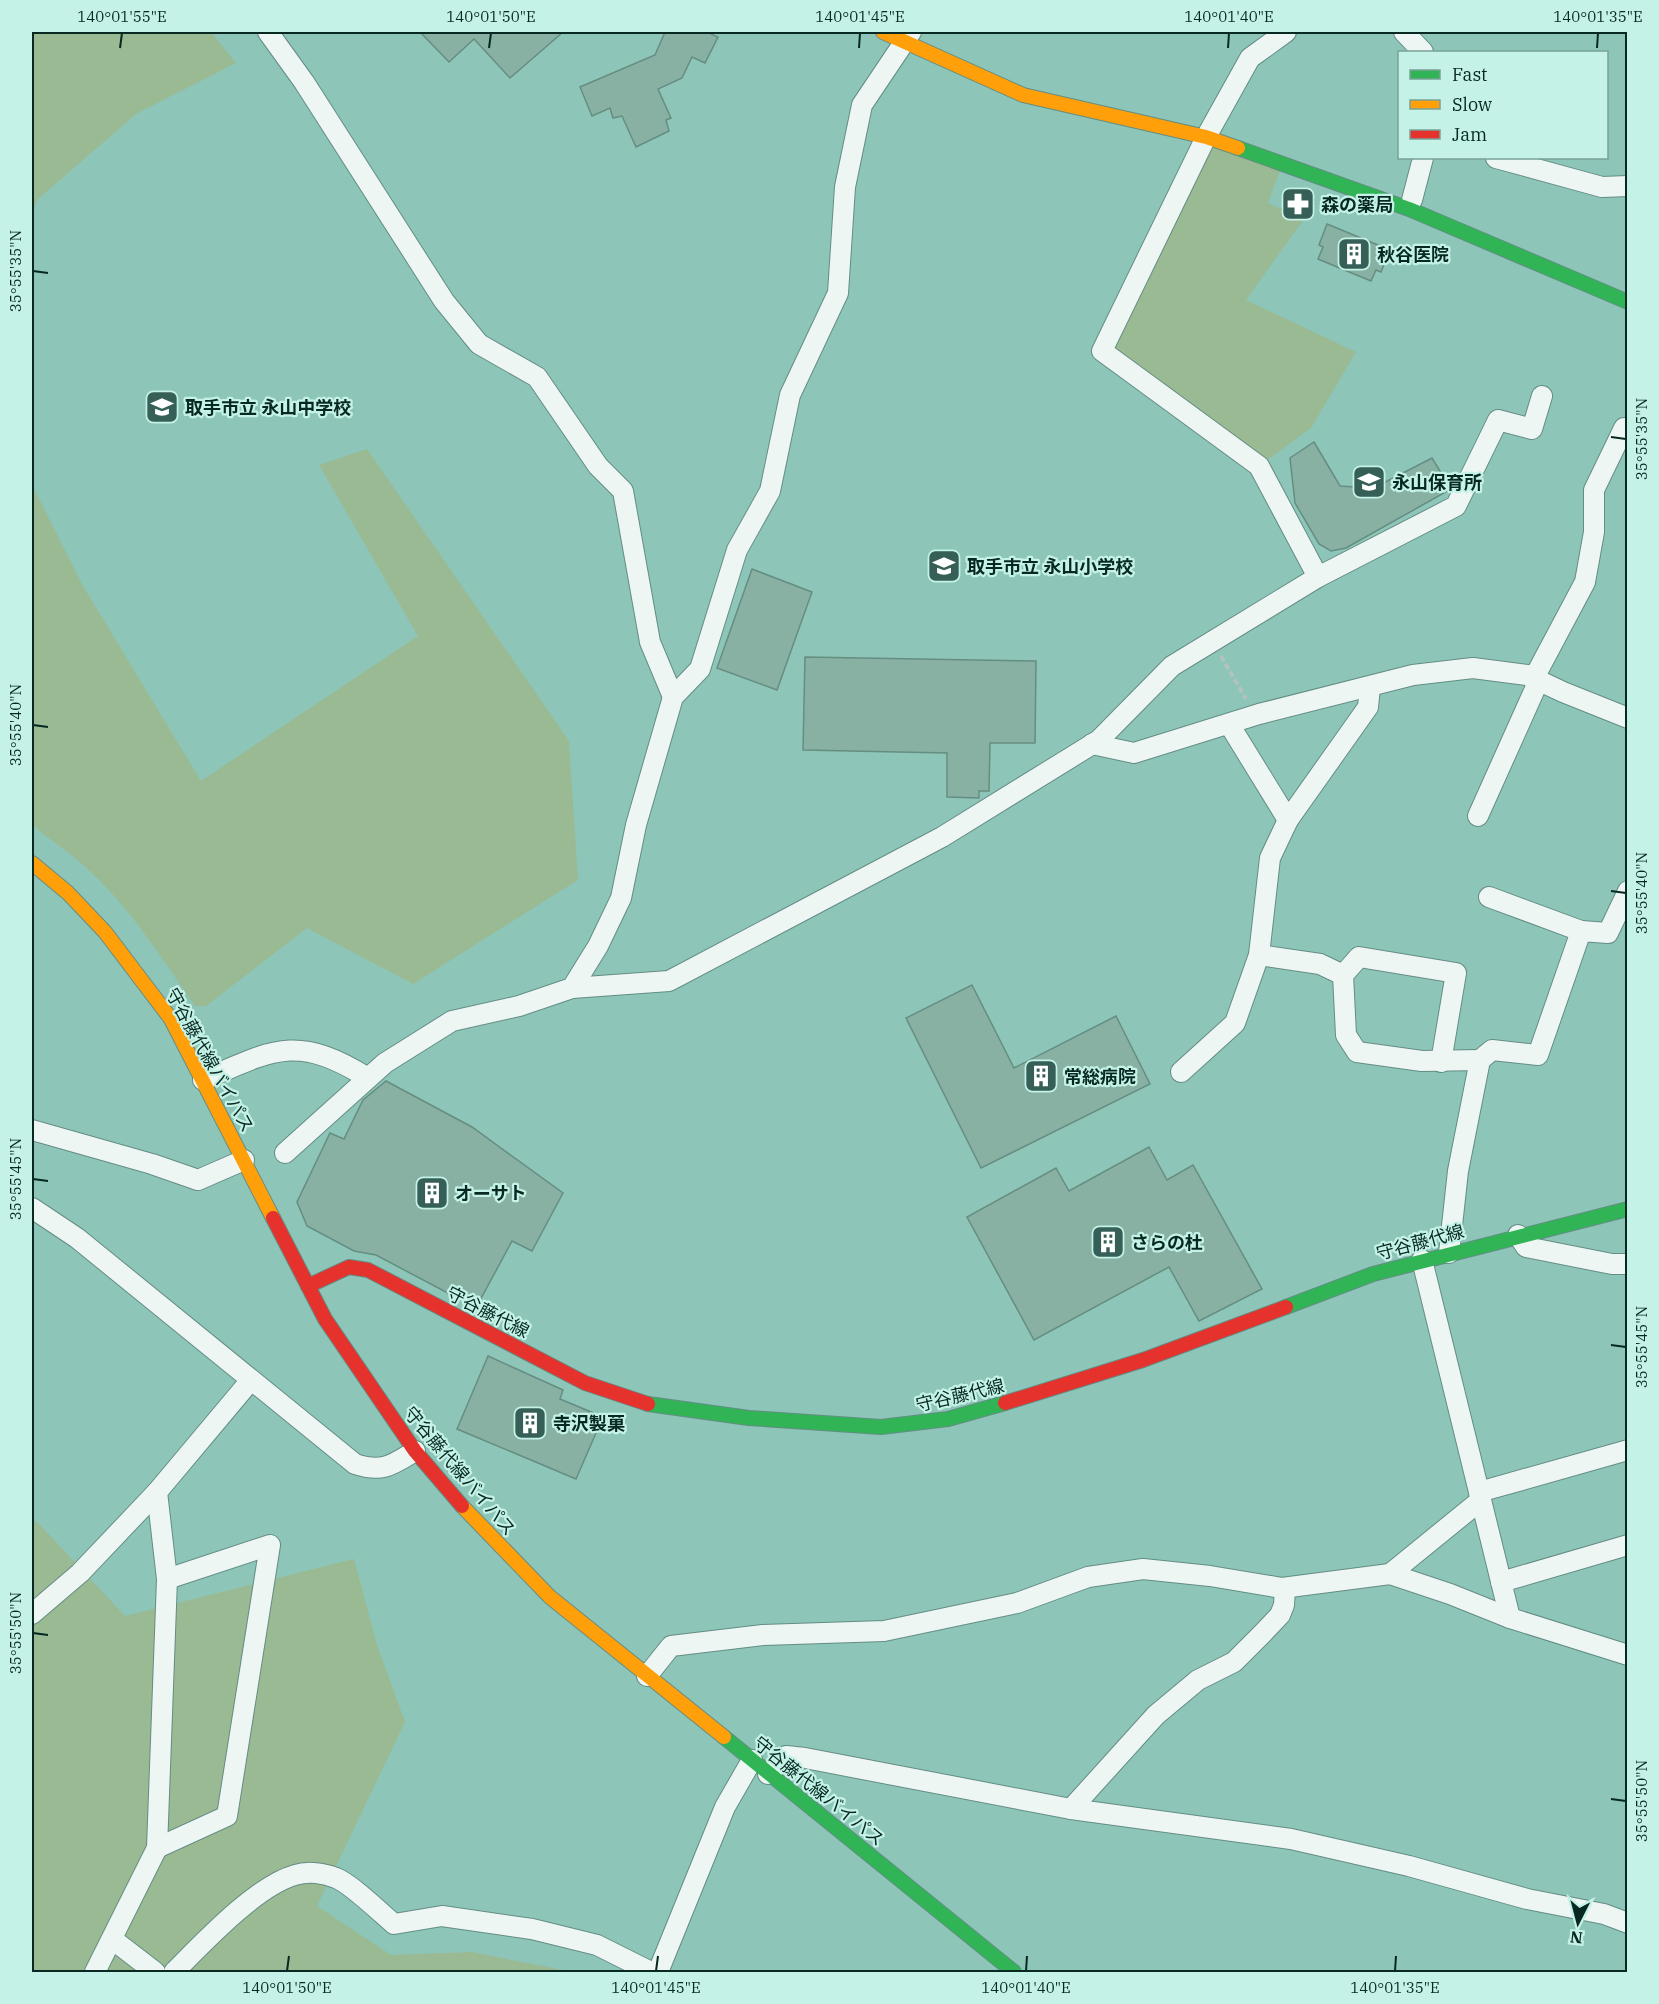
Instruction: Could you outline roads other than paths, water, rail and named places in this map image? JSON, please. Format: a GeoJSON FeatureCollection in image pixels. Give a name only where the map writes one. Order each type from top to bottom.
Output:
{"type":"FeatureCollection","features":[{"type":"Feature","properties":{"kind":"main road"},"geometry":{"type":"LineString","coordinates":[[884,32],[908,37],[1023,95],[1206,137],[1409,209],[1628,302]]}},
{"type":"Feature","properties":{"kind":"main road","name":"守谷藤代線バイパス"},"geometry":{"type":"LineString","coordinates":[[32,863],[68,893],[136,970],[171,1019],[325,1319],[415,1451],[479,1526],[550,1597],[1014,1972]]}},
{"type":"Feature","properties":{"kind":"main road","name":"守谷藤代線"},"geometry":{"type":"LineString","coordinates":[[308,1286],[349,1267],[368,1270],[585,1383],[626,1398],[661,1407],[749,1418],[881,1427],[948,1419],[1058,1388],[1143,1360],[1373,1274],[1518,1235],[1628,1209]]}},
{"type":"Feature","properties":{"kind":"street"},"geometry":{"type":"LineString","coordinates":[[268,32],[304,82],[444,301],[479,344],[537,377],[598,466],[623,491],[650,642],[673,697]]}},
{"type":"Feature","properties":{"kind":"street"},"geometry":{"type":"LineString","coordinates":[[1286,32],[1250,58],[1206,137],[1102,351],[1259,466],[1318,577]]}},
{"type":"Feature","properties":{"kind":"street"},"geometry":{"type":"LineString","coordinates":[[1404,32],[1422,51]]}},
{"type":"Feature","properties":{"kind":"street"},"geometry":{"type":"LineString","coordinates":[[572,988],[598,946],[621,898],[636,825],[673,697],[700,669],[737,550],[770,491],[790,396],[838,293],[845,187],[862,105],[908,37]]}},
{"type":"Feature","properties":{"kind":"street"},"geometry":{"type":"LineString","coordinates":[[1412,200],[1423,159]]}},
{"type":"Feature","properties":{"kind":"street"},"geometry":{"type":"LineString","coordinates":[[1500,159],[1602,187],[1628,186]]}},
{"type":"Feature","properties":{"kind":"street"},"geometry":{"type":"LineString","coordinates":[[285,1153],[385,1063],[452,1022],[519,1006],[572,988],[669,981],[942,837],[1092,744],[1172,666],[1318,577],[1456,506],[1498,420],[1532,429],[1542,396]]}},
{"type":"Feature","properties":{"kind":"street"},"geometry":{"type":"LineString","coordinates":[[1478,816],[1537,679],[1585,582],[1594,532],[1593,490],[1624,428]]}},
{"type":"Feature","properties":{"kind":"street"},"geometry":{"type":"LineString","coordinates":[[1092,744],[1134,753],[1255,715],[1413,675],[1473,668],[1527,675],[1628,718]]}},
{"type":"Feature","properties":{"kind":"street"},"geometry":{"type":"LineString","coordinates":[[1181,1072],[1235,1023],[1258,955],[1270,858],[1288,820],[1368,706],[1370,687]]}},
{"type":"Feature","properties":{"kind":"street"},"geometry":{"type":"LineString","coordinates":[[1229,724],[1288,820]]}},
{"type":"Feature","properties":{"kind":"street"},"geometry":{"type":"LineString","coordinates":[[1489,897],[1581,931],[1608,933],[1628,891]]}},
{"type":"Feature","properties":{"kind":"street"},"geometry":{"type":"LineString","coordinates":[[1441,1062],[1456,973],[1359,957],[1343,975],[1346,1035],[1357,1052],[1441,1062],[1480,1060],[1492,1050],[1538,1054],[1581,931]]}},
{"type":"Feature","properties":{"kind":"street"},"geometry":{"type":"LineString","coordinates":[[1258,955],[1320,964],[1343,975]]}},
{"type":"Feature","properties":{"kind":"street"},"geometry":{"type":"LineString","coordinates":[[203,1080],[257,1055],[278,1051],[302,1051],[325,1056],[368,1078]]}},
{"type":"Feature","properties":{"kind":"street"},"geometry":{"type":"LineString","coordinates":[[1449,1253],[1458,1171],[1480,1060]]}},
{"type":"Feature","properties":{"kind":"street"},"geometry":{"type":"LineString","coordinates":[[32,1130],[152,1164],[198,1180],[244,1160]]}},
{"type":"Feature","properties":{"kind":"street"},"geometry":{"type":"LineString","coordinates":[[32,1208],[77,1238],[355,1464],[369,1469],[387,1468],[415,1451]]}},
{"type":"Feature","properties":{"kind":"street"},"geometry":{"type":"LineString","coordinates":[[1518,1235],[1526,1247],[1612,1264],[1628,1264]]}},
{"type":"Feature","properties":{"kind":"street"},"geometry":{"type":"LineString","coordinates":[[1422,1260],[1510,1618]]}},
{"type":"Feature","properties":{"kind":"street"},"geometry":{"type":"LineString","coordinates":[[32,1614],[80,1573],[157,1492],[251,1380]]}},
{"type":"Feature","properties":{"kind":"street"},"geometry":{"type":"LineString","coordinates":[[1390,1574],[1480,1496],[1628,1450]]}},
{"type":"Feature","properties":{"kind":"street"},"geometry":{"type":"LineString","coordinates":[[95,1972],[157,1848],[167,1579],[157,1492]]}},
{"type":"Feature","properties":{"kind":"street"},"geometry":{"type":"LineString","coordinates":[[157,1848],[227,1816],[270,1545],[167,1579]]}},
{"type":"Feature","properties":{"kind":"street"},"geometry":{"type":"LineString","coordinates":[[1501,1582],[1628,1545]]}},
{"type":"Feature","properties":{"kind":"street"},"geometry":{"type":"LineString","coordinates":[[647,1676],[671,1647],[708,1640],[763,1635],[885,1631],[1017,1603],[1088,1577],[1143,1569],[1210,1576],[1285,1588],[1390,1574],[1450,1594],[1510,1618],[1628,1655]]}},
{"type":"Feature","properties":{"kind":"street"},"geometry":{"type":"LineString","coordinates":[[1071,1809],[1156,1715],[1198,1680],[1234,1662],[1263,1633],[1280,1615],[1284,1605],[1285,1588]]}},
{"type":"Feature","properties":{"kind":"street"},"geometry":{"type":"LineString","coordinates":[[768,1774],[786,1756],[805,1758],[1071,1809],[1291,1839],[1409,1866],[1527,1899],[1604,1914],[1628,1923]]}},
{"type":"Feature","properties":{"kind":"street"},"geometry":{"type":"LineString","coordinates":[[658,1972],[725,1807],[752,1760]]}},
{"type":"Feature","properties":{"kind":"street"},"geometry":{"type":"LineString","coordinates":[[174,1972],[205,1941],[268,1887],[296,1874],[316,1873],[339,1878],[394,1924],[442,1916],[532,1929],[597,1945],[651,1972]]}},
{"type":"Feature","properties":{"kind":"street"},"geometry":{"type":"LineString","coordinates":[[112,1939],[155,1972]]}},
{"type":"Feature","properties":{"kind":"place","name":"森の薬局"},"geometry":{"type":"Point","coordinates":[1298,204]}},
{"type":"Feature","properties":{"kind":"place","name":"秋谷医院"},"geometry":{"type":"Point","coordinates":[1354,254]}},
{"type":"Feature","properties":{"kind":"place","name":"取手市立 永山中学校"},"geometry":{"type":"Point","coordinates":[162,407]}},
{"type":"Feature","properties":{"kind":"place","name":"永山保育所"},"geometry":{"type":"Point","coordinates":[1369,482]}},
{"type":"Feature","properties":{"kind":"place","name":"取手市立 永山小学校"},"geometry":{"type":"Point","coordinates":[944,566]}},
{"type":"Feature","properties":{"kind":"place","name":"常総病院"},"geometry":{"type":"Point","coordinates":[1041,1076]}},
{"type":"Feature","properties":{"kind":"place","name":"オーサト"},"geometry":{"type":"Point","coordinates":[432,1193]}},
{"type":"Feature","properties":{"kind":"place","name":"さらの杜"},"geometry":{"type":"Point","coordinates":[1108,1242]}},
{"type":"Feature","properties":{"kind":"place","name":"寺沢製菓"},"geometry":{"type":"Point","coordinates":[530,1423]}}]}
